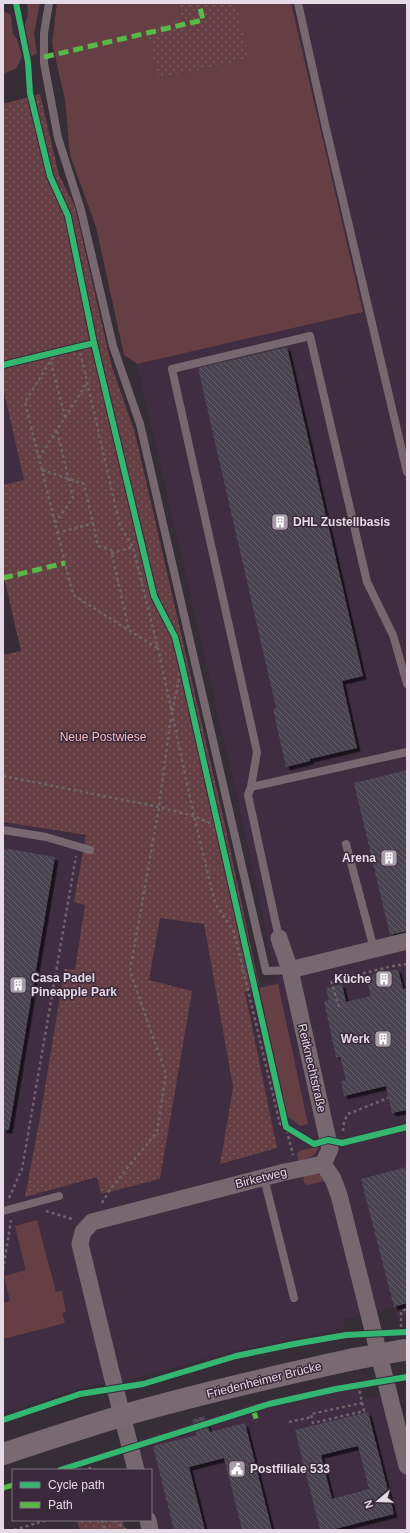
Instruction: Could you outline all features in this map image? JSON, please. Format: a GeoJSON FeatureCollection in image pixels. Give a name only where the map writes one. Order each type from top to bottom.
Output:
{"type":"FeatureCollection","features":[{"type":"Feature","properties":{"kind":"main road","name":"Friedenheimer Brücke"},"geometry":{"type":"LineString","coordinates":[[3,1454],[122,1416],[257,1381],[354,1359],[404,1344]]}},
{"type":"Feature","properties":{"kind":"street","name":"Reitknechtstraße"},"geometry":{"type":"LineString","coordinates":[[279,938],[290,970],[330,1149],[322,1164]]}},
{"type":"Feature","properties":{"kind":"street"},"geometry":{"type":"LineString","coordinates":[[290,970],[407,941]]}},
{"type":"Feature","properties":{"kind":"street"},"geometry":{"type":"LineString","coordinates":[[322,1164],[333,1179],[339,1195],[407,1466]]}},
{"type":"Feature","properties":{"kind":"street","name":"Birketweg"},"geometry":{"type":"LineString","coordinates":[[136,1469],[80,1244],[83,1232],[92,1222],[297,1169],[322,1164]]}},
{"type":"Feature","properties":{"kind":"lane"},"geometry":{"type":"LineString","coordinates":[[49,3],[44,33],[44,63],[58,138],[81,210],[114,346],[140,424],[266,971],[290,970]]}},
{"type":"Feature","properties":{"kind":"lane"},"geometry":{"type":"LineString","coordinates":[[298,3],[407,472]]}},
{"type":"Feature","properties":{"kind":"lane"},"geometry":{"type":"LineString","coordinates":[[279,938],[248,795],[251,787],[257,752],[172,369],[310,336],[367,582],[393,635],[407,684]]}},
{"type":"Feature","properties":{"kind":"lane"},"geometry":{"type":"LineString","coordinates":[[251,787],[407,752]]}},
{"type":"Feature","properties":{"kind":"lane"},"geometry":{"type":"LineString","coordinates":[[3,830],[46,837],[90,850]]}},
{"type":"Feature","properties":{"kind":"lane"},"geometry":{"type":"LineString","coordinates":[[346,844],[374,949]]}},
{"type":"Feature","properties":{"kind":"lane"},"geometry":{"type":"LineString","coordinates":[[264,1178],[294,1298]]}},
{"type":"Feature","properties":{"kind":"lane"},"geometry":{"type":"LineString","coordinates":[[4,1211],[59,1196]]}},
{"type":"Feature","properties":{"kind":"path"},"geometry":{"type":"LineString","coordinates":[[72,348],[86,345]]}},
{"type":"Feature","properties":{"kind":"path"},"geometry":{"type":"LineString","coordinates":[[79,347],[120,526],[133,547],[158,648],[171,714],[215,903],[234,932],[280,1124],[286,1127]]}},
{"type":"Feature","properties":{"kind":"path"},"geometry":{"type":"LineString","coordinates":[[49,354],[64,350]]}},
{"type":"Feature","properties":{"kind":"path"},"geometry":{"type":"LineString","coordinates":[[56,352],[25,402],[73,594],[129,631],[158,648]]}},
{"type":"Feature","properties":{"kind":"path"},"geometry":{"type":"LineString","coordinates":[[51,361],[65,418]]}},
{"type":"Feature","properties":{"kind":"path"},"geometry":{"type":"LineString","coordinates":[[39,458],[87,382]]}},
{"type":"Feature","properties":{"kind":"path"},"geometry":{"type":"LineString","coordinates":[[55,524],[73,498],[57,430]]}},
{"type":"Feature","properties":{"kind":"path"},"geometry":{"type":"LineString","coordinates":[[42,470],[84,484],[98,546],[110,550],[111,553],[129,631]]}},
{"type":"Feature","properties":{"kind":"path"},"geometry":{"type":"LineString","coordinates":[[57,533],[94,523]]}},
{"type":"Feature","properties":{"kind":"path"},"geometry":{"type":"LineString","coordinates":[[111,553],[133,547]]}},
{"type":"Feature","properties":{"kind":"path"},"geometry":{"type":"LineString","coordinates":[[180,658],[186,680]]}},
{"type":"Feature","properties":{"kind":"path"},"geometry":{"type":"LineString","coordinates":[[102,1203],[111,1188],[157,1132],[166,1074],[130,971],[159,806],[171,714],[182,665]]}},
{"type":"Feature","properties":{"kind":"path"},"geometry":{"type":"LineString","coordinates":[[3,776],[159,806],[194,816],[218,827]]}},
{"type":"Feature","properties":{"kind":"path"},"geometry":{"type":"LineString","coordinates":[[217,819],[220,835]]}},
{"type":"Feature","properties":{"kind":"path"},"geometry":{"type":"LineString","coordinates":[[4,1211],[22,1170],[77,846]]}},
{"type":"Feature","properties":{"kind":"path"},"geometry":{"type":"LineString","coordinates":[[339,1007],[331,981],[393,966],[405,965],[407,961]]}},
{"type":"Feature","properties":{"kind":"path"},"geometry":{"type":"LineString","coordinates":[[258,1004],[297,1169]]}},
{"type":"Feature","properties":{"kind":"path"},"geometry":{"type":"LineString","coordinates":[[342,1136],[344,1122],[348,1114],[388,1098]]}},
{"type":"Feature","properties":{"kind":"path"},"geometry":{"type":"LineString","coordinates":[[3,1270],[11,1220]]}},
{"type":"Feature","properties":{"kind":"path"},"geometry":{"type":"LineString","coordinates":[[404,1344],[401,1311],[407,1309]]}},
{"type":"Feature","properties":{"kind":"path"},"geometry":{"type":"LineString","coordinates":[[358,1385],[364,1410],[336,1419],[313,1423],[311,1414],[362,1403]]}},
{"type":"Feature","properties":{"kind":"path"},"geometry":{"type":"LineString","coordinates":[[290,1422],[312,1417]]}},
{"type":"Feature","properties":{"kind":"path"},"geometry":{"type":"LineString","coordinates":[[88,1461],[90,1469]]}},
{"type":"Feature","properties":{"kind":"path"},"geometry":{"type":"LineString","coordinates":[[14,1530],[44,1521]]}},
{"type":"Feature","properties":{"kind":"path"},"geometry":{"type":"LineString","coordinates":[[116,1521],[126,1530]]}},
{"type":"Feature","properties":{"kind":"shaded area"},"geometry":{"type":"Polygon","coordinates":[[[291,3],[407,3],[407,1318],[397,1319],[394,1307],[342,1319],[345,1328],[227,1353],[141,1377],[85,1387],[3,1413],[3,822],[86,835],[182,842],[193,923],[204,924],[233,1087],[220,1163],[277,1148],[245,991],[259,985],[277,981],[237,797],[137,364],[363,312],[291,3]]]}},
{"type":"Feature","properties":{"kind":"shaded area"},"geometry":{"type":"Polygon","coordinates":[[[3,388],[24,480],[3,485],[3,388]]]}},
{"type":"Feature","properties":{"kind":"shaded area"},"geometry":{"type":"Polygon","coordinates":[[[360,1380],[365,1399],[396,1393],[407,1442],[407,1530],[157,1530],[152,1511],[152,1469],[142,1469],[136,1449],[146,1437],[260,1402],[360,1380]]]}},
{"type":"Feature","properties":{"kind":"green space"},"geometry":{"type":"Polygon","coordinates":[[[27,3],[40,3],[34,34],[37,53],[31,57],[24,27],[28,15],[27,3]]]}},
{"type":"Feature","properties":{"kind":"green space"},"geometry":{"type":"Polygon","coordinates":[[[57,3],[178,3],[182,20],[158,79],[248,59],[236,3],[291,3],[363,312],[137,364],[124,355],[96,227],[70,155],[65,100],[52,43],[57,3]]]}},
{"type":"Feature","properties":{"kind":"green space"},"geometry":{"type":"Polygon","coordinates":[[[178,3],[236,3],[249,59],[158,79],[147,28],[182,20],[178,3]]]}},
{"type":"Feature","properties":{"kind":"green space"},"geometry":{"type":"Polygon","coordinates":[[[3,11],[11,15],[13,34],[17,39],[22,56],[17,68],[3,74],[3,11]]]}},
{"type":"Feature","properties":{"kind":"green space","name":"Neue Postwiese"},"geometry":{"type":"Polygon","coordinates":[[[40,94],[59,175],[75,207],[112,367],[135,433],[225,825],[259,985],[245,992],[277,1148],[220,1164],[233,1087],[204,924],[160,918],[149,980],[192,991],[160,1179],[101,1194],[97,1177],[25,1197],[39,1123],[64,969],[75,970],[85,905],[74,902],[86,835],[3,822],[3,655],[21,651],[3,573],[3,485],[24,480],[3,388],[3,104],[40,94]]]}},
{"type":"Feature","properties":{"kind":"green space"},"geometry":{"type":"Polygon","coordinates":[[[278,984],[308,1124],[300,1126],[287,1116],[259,988],[278,984]]]}},
{"type":"Feature","properties":{"kind":"green space"},"geometry":{"type":"Polygon","coordinates":[[[319,1146],[312,1156],[299,1161],[297,1154],[299,1151],[319,1146]]]}},
{"type":"Feature","properties":{"kind":"green space"},"geometry":{"type":"Polygon","coordinates":[[[311,1173],[320,1175],[324,1181],[308,1185],[304,1183],[303,1175],[311,1173]]]}},
{"type":"Feature","properties":{"kind":"green space"},"geometry":{"type":"Polygon","coordinates":[[[37,1220],[56,1292],[62,1291],[66,1312],[62,1313],[65,1323],[3,1339],[3,1303],[10,1301],[4,1276],[26,1270],[15,1226],[37,1220]]]}},
{"type":"Feature","properties":{"kind":"green space"},"geometry":{"type":"Polygon","coordinates":[[[77,1521],[122,1521],[125,1530],[80,1530],[77,1521]]]}},
{"type":"Feature","properties":{"kind":"building","name":"DHL Zustellbasis"},"geometry":{"type":"Polygon","coordinates":[[[287,347],[363,676],[342,681],[357,748],[310,759],[310,761],[286,767],[273,709],[276,708],[198,368],[287,347]]]}},
{"type":"Feature","properties":{"kind":"building","name":"Arena"},"geometry":{"type":"Polygon","coordinates":[[[407,770],[407,931],[390,935],[354,783],[407,770]]]}},
{"type":"Feature","properties":{"kind":"building","name":"Casa Padel Pineapple Park"},"geometry":{"type":"Polygon","coordinates":[[[3,848],[55,857],[9,1130],[3,1130],[3,848]]]}},
{"type":"Feature","properties":{"kind":"building"},"geometry":{"type":"Polygon","coordinates":[[[398,969],[403,989],[407,988],[407,1110],[392,1113],[386,1086],[344,1096],[341,1081],[346,1080],[340,1057],[336,1057],[324,1001],[329,1000],[326,988],[342,984],[346,1002],[371,996],[366,976],[398,969]]]}},
{"type":"Feature","properties":{"kind":"building"},"geometry":{"type":"Polygon","coordinates":[[[407,1167],[407,1303],[394,1307],[361,1179],[407,1167]]]}},
{"type":"Feature","properties":{"kind":"building"},"geometry":{"type":"Polygon","coordinates":[[[368,1412],[394,1514],[331,1530],[320,1530],[295,1430],[368,1412]],[[358,1446],[321,1455],[332,1499],[369,1489],[358,1446]]]}},
{"type":"Feature","properties":{"kind":"building"},"geometry":{"type":"Polygon","coordinates":[[[204,1416],[210,1432],[245,1423],[272,1530],[242,1530],[224,1458],[189,1467],[205,1530],[174,1530],[153,1446],[197,1435],[192,1420],[204,1416]]]}},
{"type":"Feature","properties":{"kind":"marked path"},"geometry":{"type":"LineString","coordinates":[[44,57],[203,20],[199,3]]}},
{"type":"Feature","properties":{"kind":"marked path"},"geometry":{"type":"LineString","coordinates":[[3,578],[65,563]]}},
{"type":"Feature","properties":{"kind":"marked path"},"geometry":{"type":"LineString","coordinates":[[253,1409],[257,1421]]}},
{"type":"Feature","properties":{"kind":"marked path"},"geometry":{"type":"LineString","coordinates":[[3,1488],[12,1485]]}},
{"type":"Feature","properties":{"kind":"cycle path"},"geometry":{"type":"LineString","coordinates":[[16,3],[28,62],[30,93],[50,176],[68,216],[94,343],[154,596],[175,637],[182,665],[286,1127],[314,1144],[328,1140],[342,1143],[407,1127]]}},
{"type":"Feature","properties":{"kind":"cycle path"},"geometry":{"type":"LineString","coordinates":[[3,365],[94,343]]}},
{"type":"Feature","properties":{"kind":"cycle path"},"geometry":{"type":"LineString","coordinates":[[3,1420],[80,1394],[143,1384],[236,1356],[346,1335],[407,1332]]}},
{"type":"Feature","properties":{"kind":"cycle path"},"geometry":{"type":"LineString","coordinates":[[63,1469],[269,1404],[336,1389],[407,1377]]}},
{"type":"Feature","properties":{"kind":"place","name":"DHL Zustellbasis"},"geometry":{"type":"Point","coordinates":[280,522]}},
{"type":"Feature","properties":{"kind":"place","name":"Arena"},"geometry":{"type":"Point","coordinates":[389,858]}},
{"type":"Feature","properties":{"kind":"place","name":"Küche"},"geometry":{"type":"Point","coordinates":[384,979]}},
{"type":"Feature","properties":{"kind":"place","name":"Casa Padel Pineapple Park"},"geometry":{"type":"Point","coordinates":[18,985]}},
{"type":"Feature","properties":{"kind":"place","name":"Werk"},"geometry":{"type":"Point","coordinates":[383,1039]}},
{"type":"Feature","properties":{"kind":"place","name":"Postfiliale 533"},"geometry":{"type":"Point","coordinates":[237,1469]}}]}
